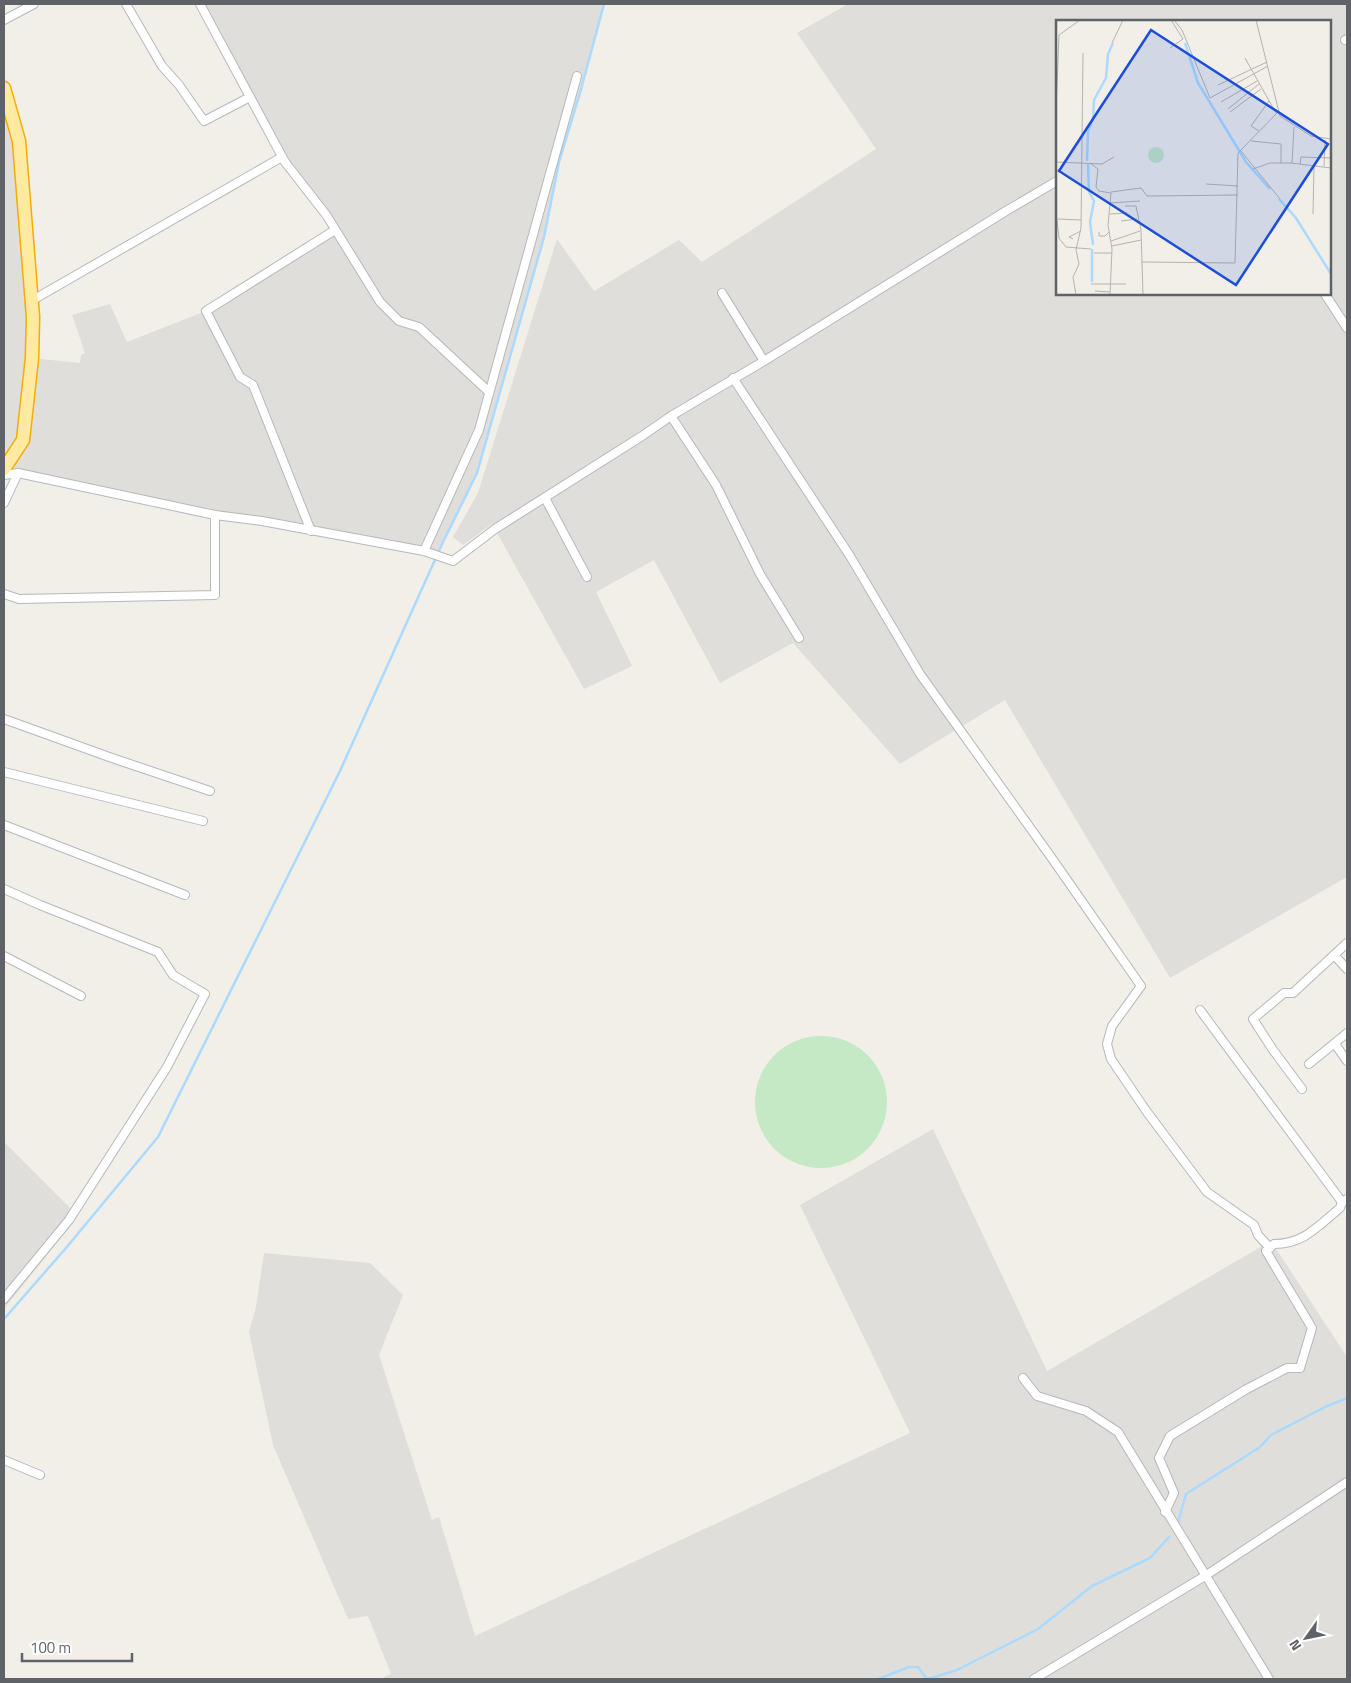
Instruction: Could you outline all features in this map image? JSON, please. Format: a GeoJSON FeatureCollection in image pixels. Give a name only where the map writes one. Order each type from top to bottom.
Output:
{"type":"FeatureCollection","features":[{"type":"Feature","properties":{"kind":"highway"},"geometry":{"type":"LineString","coordinates":[[4,88],[19,141],[32,301],[32,358],[23,440],[4,470]]}},
{"type":"Feature","properties":{"kind":"street"},"geometry":{"type":"LineString","coordinates":[[4,20],[34,4]]}},
{"type":"Feature","properties":{"kind":"street"},"geometry":{"type":"LineString","coordinates":[[126,4],[162,66],[179,85],[204,121],[250,97]]}},
{"type":"Feature","properties":{"kind":"street"},"geometry":{"type":"LineString","coordinates":[[200,4],[282,157],[335,230],[380,302],[399,321],[419,327],[489,392]]}},
{"type":"Feature","properties":{"kind":"street"},"geometry":{"type":"LineString","coordinates":[[424,551],[479,430],[577,76]]}},
{"type":"Feature","properties":{"kind":"street"},"geometry":{"type":"LineString","coordinates":[[32,301],[282,157]]}},
{"type":"Feature","properties":{"kind":"street"},"geometry":{"type":"LineString","coordinates":[[4,475],[18,473],[215,515],[262,521],[424,551],[453,561],[495,529],[642,436],[670,416],[764,361],[1056,182]]}},
{"type":"Feature","properties":{"kind":"street"},"geometry":{"type":"LineString","coordinates":[[312,531],[252,385],[240,377],[206,311],[335,230]]}},
{"type":"Feature","properties":{"kind":"street"},"geometry":{"type":"LineString","coordinates":[[722,293],[764,361]]}},
{"type":"Feature","properties":{"kind":"street"},"geometry":{"type":"LineString","coordinates":[[1326,295],[1347,328]]}},
{"type":"Feature","properties":{"kind":"street"},"geometry":{"type":"LineString","coordinates":[[733,378],[850,556],[920,674],[1142,986],[1112,1026],[1107,1044],[1111,1059],[1147,1112],[1207,1192],[1254,1224],[1258,1235],[1270,1248]]}},
{"type":"Feature","properties":{"kind":"street"},"geometry":{"type":"LineString","coordinates":[[670,416],[716,485],[760,574],[799,638]]}},
{"type":"Feature","properties":{"kind":"street"},"geometry":{"type":"LineString","coordinates":[[4,503],[18,473]]}},
{"type":"Feature","properties":{"kind":"street"},"geometry":{"type":"LineString","coordinates":[[545,498],[587,577]]}},
{"type":"Feature","properties":{"kind":"street"},"geometry":{"type":"LineString","coordinates":[[4,594],[19,599],[215,595],[215,515]]}},
{"type":"Feature","properties":{"kind":"street"},"geometry":{"type":"LineString","coordinates":[[4,719],[210,791]]}},
{"type":"Feature","properties":{"kind":"street"},"geometry":{"type":"LineString","coordinates":[[4,772],[202,822]]}},
{"type":"Feature","properties":{"kind":"street"},"geometry":{"type":"LineString","coordinates":[[4,825],[184,895]]}},
{"type":"Feature","properties":{"kind":"street"},"geometry":{"type":"LineString","coordinates":[[4,889],[158,952],[173,975],[205,994],[167,1067],[69,1220],[4,1299]]}},
{"type":"Feature","properties":{"kind":"street"},"geometry":{"type":"LineString","coordinates":[[1302,1090],[1253,1019],[1284,993],[1293,993],[1347,943]]}},
{"type":"Feature","properties":{"kind":"street"},"geometry":{"type":"LineString","coordinates":[[1334,955],[1347,970]]}},
{"type":"Feature","properties":{"kind":"street"},"geometry":{"type":"LineString","coordinates":[[4,956],[81,996]]}},
{"type":"Feature","properties":{"kind":"street"},"geometry":{"type":"LineString","coordinates":[[1165,1512],[1174,1493],[1158,1458],[1170,1436],[1245,1390],[1287,1368],[1300,1368],[1312,1328],[1266,1251],[1274,1244],[1301,1240],[1340,1208],[1345,1200],[1200,1010]]}},
{"type":"Feature","properties":{"kind":"street"},"geometry":{"type":"LineString","coordinates":[[1309,1064],[1347,1033]]}},
{"type":"Feature","properties":{"kind":"street"},"geometry":{"type":"LineString","coordinates":[[1335,1044],[1347,1061]]}},
{"type":"Feature","properties":{"kind":"street"},"geometry":{"type":"LineString","coordinates":[[1023,1378],[1037,1396],[1086,1411],[1118,1432],[1165,1512],[1269,1679]]}},
{"type":"Feature","properties":{"kind":"street"},"geometry":{"type":"LineString","coordinates":[[4,1460],[40,1476]]}},
{"type":"Feature","properties":{"kind":"street"},"geometry":{"type":"LineString","coordinates":[[1034,1679],[1205,1576],[1347,1482]]}},
{"type":"Feature","properties":{"kind":"shaded area"},"geometry":{"type":"Polygon","coordinates":[[[200,4],[604,4],[559,162],[544,237],[477,473],[438,553],[311,531],[18,473],[4,475],[4,88],[19,141],[32,358],[80,363],[81,355],[85,353],[72,315],[110,304],[127,342],[206,311],[335,230],[285,162],[200,4]]]}},
{"type":"Feature","properties":{"kind":"shaded area"},"geometry":{"type":"Polygon","coordinates":[[[848,4],[1347,4],[1347,877],[1170,978],[1005,700],[900,764],[793,643],[720,683],[654,560],[596,592],[632,666],[584,689],[492,524],[463,545],[453,537],[478,493],[557,239],[594,291],[679,240],[702,262],[876,149],[797,33],[848,4]]]}},
{"type":"Feature","properties":{"kind":"shaded area"},"geometry":{"type":"Polygon","coordinates":[[[933,1129],[1047,1371],[1271,1241],[1347,1357],[1347,1679],[380,1679],[391,1674],[368,1616],[348,1619],[273,1445],[249,1332],[256,1307],[264,1253],[370,1263],[403,1295],[379,1355],[432,1520],[439,1517],[475,1636],[910,1433],[800,1205],[933,1129]]]}},
{"type":"Feature","properties":{"kind":"shaded area"},"geometry":{"type":"Polygon","coordinates":[[[4,1142],[78,1216],[4,1309],[4,1142]]]}},
{"type":"Feature","properties":{"kind":"green space"},"geometry":{"type":"Polygon","coordinates":[[[821,1036],[834,1037],[846,1041],[868,1055],[882,1077],[886,1089],[886,1115],[882,1127],[868,1149],[846,1163],[834,1167],[821,1168],[808,1167],[796,1163],[774,1149],[760,1127],[756,1115],[755,1102],[756,1089],[760,1077],[774,1055],[796,1041],[808,1037],[821,1036]]]}},
{"type":"Feature","properties":{"kind":"waterway"},"geometry":{"type":"LineString","coordinates":[[4,1319],[158,1137],[340,771],[443,542],[477,473],[544,237],[559,162],[604,4]]}},
{"type":"Feature","properties":{"kind":"waterway"},"geometry":{"type":"LineString","coordinates":[[1178,1522],[1186,1494],[1260,1447],[1271,1435],[1325,1407],[1347,1398]]}},
{"type":"Feature","properties":{"kind":"waterway"},"geometry":{"type":"LineString","coordinates":[[878,1679],[909,1667],[918,1667],[926,1678],[957,1670],[1038,1629],[1092,1586],[1150,1558],[1169,1537]]}}]}
